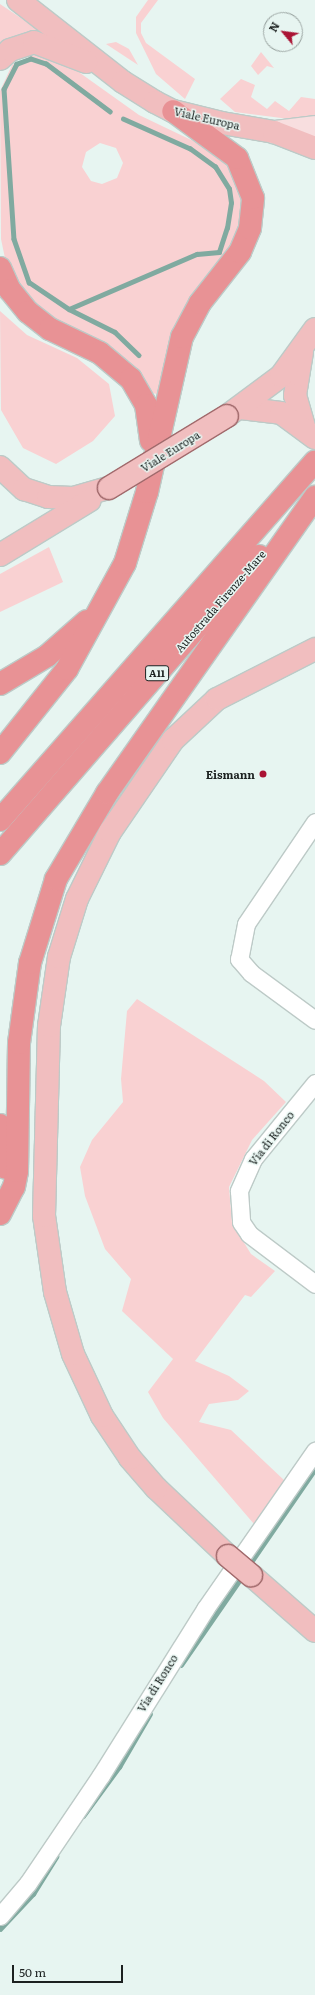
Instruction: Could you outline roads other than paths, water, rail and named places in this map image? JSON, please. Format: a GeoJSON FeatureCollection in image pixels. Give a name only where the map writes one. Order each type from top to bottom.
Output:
{"type":"FeatureCollection","features":[{"type":"Feature","properties":{"kind":"highway"},"geometry":{"type":"LineString","coordinates":[[0,753],[53,688],[100,610],[133,544],[147,492],[182,337],[200,303],[240,252],[253,213],[249,183],[237,158],[173,111]]}},
{"type":"Feature","properties":{"kind":"highway"},"geometry":{"type":"LineString","coordinates":[[0,268],[10,290],[28,312],[50,328],[100,353],[131,379],[150,420],[147,492]]}},
{"type":"Feature","properties":{"kind":"highway","name":"Autostrada Firenze-Mare"},"geometry":{"type":"LineString","coordinates":[[0,820],[315,462]]}},
{"type":"Feature","properties":{"kind":"highway","name":"Autostrada Firenze-Mare"},"geometry":{"type":"LineString","coordinates":[[0,854],[315,493]]}},
{"type":"Feature","properties":{"kind":"highway"},"geometry":{"type":"LineString","coordinates":[[0,1214],[14,1187],[17,1171],[19,1043],[30,963],[42,916],[56,879],[107,793],[315,497]]}},
{"type":"Feature","properties":{"kind":"highway"},"geometry":{"type":"LineString","coordinates":[[0,684],[47,656],[100,610]]}},
{"type":"Feature","properties":{"kind":"highway"},"geometry":{"type":"LineString","coordinates":[[0,1125],[5,1162],[0,1189]]}},
{"type":"Feature","properties":{"kind":"main road","name":"Viale Europa"},"geometry":{"type":"LineString","coordinates":[[18,0],[123,82]]}},
{"type":"Feature","properties":{"kind":"main road","name":"Viale Europa"},"geometry":{"type":"LineString","coordinates":[[0,59],[10,50],[40,43],[73,55],[173,111],[274,132],[315,148]]}},
{"type":"Feature","properties":{"kind":"main road","name":"Viale Europa"},"geometry":{"type":"LineString","coordinates":[[274,132],[315,127]]}},
{"type":"Feature","properties":{"kind":"main road","name":"Viale Europa"},"geometry":{"type":"LineString","coordinates":[[0,467],[24,489],[48,498],[62,500],[105,490],[234,412],[281,376],[309,338]]}},
{"type":"Feature","properties":{"kind":"main road"},"geometry":{"type":"LineString","coordinates":[[309,338],[295,395],[310,432]]}},
{"type":"Feature","properties":{"kind":"main road"},"geometry":{"type":"LineString","coordinates":[[234,412],[272,410],[310,432]]}},
{"type":"Feature","properties":{"kind":"main road"},"geometry":{"type":"LineString","coordinates":[[0,555],[105,490]]}},
{"type":"Feature","properties":{"kind":"main road"},"geometry":{"type":"LineString","coordinates":[[315,649],[217,699],[173,740],[110,832],[77,899],[59,957],[49,1026],[44,1216],[55,1292],[73,1354],[102,1416],[130,1458],[156,1488],[228,1556],[315,1630]]}},
{"type":"Feature","properties":{"kind":"street"},"geometry":{"type":"LineString","coordinates":[[315,822],[246,924],[239,959],[250,972],[315,1020]]}},
{"type":"Feature","properties":{"kind":"street","name":"Via di Ronco"},"geometry":{"type":"LineString","coordinates":[[315,1083],[245,1171],[239,1206],[241,1222],[258,1244],[315,1284]]}},
{"type":"Feature","properties":{"kind":"street","name":"Via di Ronco"},"geometry":{"type":"LineString","coordinates":[[0,1916],[28,1883],[101,1775],[205,1609],[315,1451]]}},
{"type":"Feature","properties":{"kind":"waterway"},"geometry":{"type":"LineString","coordinates":[[110,112],[46,64],[31,59],[17,64],[4,89],[14,239],[29,282],[69,309],[115,332],[139,355]]}},
{"type":"Feature","properties":{"kind":"waterway"},"geometry":{"type":"LineString","coordinates":[[69,309],[197,254],[219,252],[227,228],[231,203],[229,189],[215,167],[190,149],[123,119]]}},
{"type":"Feature","properties":{"kind":"waterway"},"geometry":{"type":"LineString","coordinates":[[249,1565],[315,1469]]}},
{"type":"Feature","properties":{"kind":"waterway"},"geometry":{"type":"LineString","coordinates":[[181,1665],[243,1575]]}},
{"type":"Feature","properties":{"kind":"waterway"},"geometry":{"type":"LineString","coordinates":[[83,1816],[119,1767],[150,1714]]}},
{"type":"Feature","properties":{"kind":"waterway"},"geometry":{"type":"LineString","coordinates":[[0,1929],[33,1894],[56,1857]]}},
{"type":"Feature","properties":{"kind":"place","name":"Eismann"},"geometry":{"type":"Point","coordinates":[263,774]}}]}
